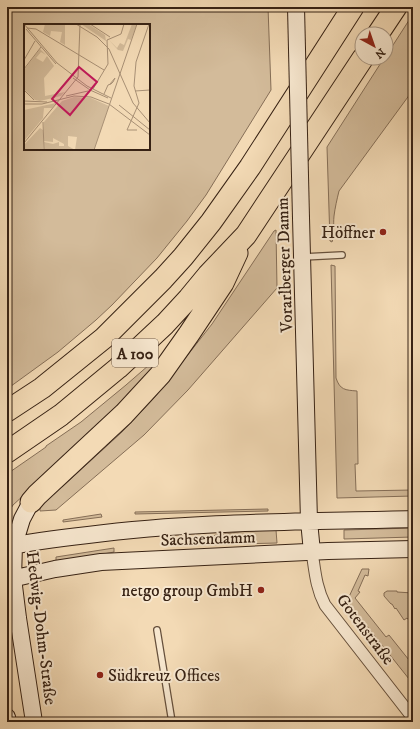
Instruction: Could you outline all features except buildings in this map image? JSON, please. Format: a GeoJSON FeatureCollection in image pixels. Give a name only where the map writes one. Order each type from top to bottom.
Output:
{"type":"FeatureCollection","features":[{"type":"Feature","properties":{"kind":"highway","name":"A 100"},"geometry":{"type":"LineString","coordinates":[[7,410],[42,388],[104,338],[183,257],[211,222],[250,167],[353,7]]}},
{"type":"Feature","properties":{"kind":"highway"},"geometry":{"type":"LineString","coordinates":[[383,26],[396,7]]}},
{"type":"Feature","properties":{"kind":"highway","name":"A 100"},"geometry":{"type":"LineString","coordinates":[[7,452],[60,415],[124,363],[165,324],[189,298],[208,275],[246,235],[358,66]]}},
{"type":"Feature","properties":{"kind":"highway"},"geometry":{"type":"LineString","coordinates":[[31,502],[37,494],[124,414],[160,375],[223,283],[246,235]]}},
{"type":"Feature","properties":{"kind":"main road","name":"Vorarlberger Damm"},"geometry":{"type":"LineString","coordinates":[[296,7],[309,521],[312,552]]}},
{"type":"Feature","properties":{"kind":"main road","name":"Hedwig-Dohm-Straße"},"geometry":{"type":"LineString","coordinates":[[31,502],[9,549],[10,579],[18,618],[34,722]]}},
{"type":"Feature","properties":{"kind":"main road","name":"Sachsendamm"},"geometry":{"type":"LineString","coordinates":[[9,549],[55,539],[128,530],[209,524],[413,519]]}},
{"type":"Feature","properties":{"kind":"main road","name":"Sachsendamm"},"geometry":{"type":"LineString","coordinates":[[10,579],[55,569],[101,562],[312,552],[413,549]]}},
{"type":"Feature","properties":{"kind":"main road"},"geometry":{"type":"LineString","coordinates":[[7,718],[8,722]]}},
{"type":"Feature","properties":{"kind":"street","name":"Gotenstraße"},"geometry":{"type":"LineString","coordinates":[[312,552],[316,583],[325,605],[413,718]]}},
{"type":"Feature","properties":{"kind":"lane"},"geometry":{"type":"LineString","coordinates":[[302,257],[342,255]]}},
{"type":"Feature","properties":{"kind":"lane"},"geometry":{"type":"LineString","coordinates":[[157,630],[172,722]]}},
{"type":"Feature","properties":{"kind":"shaded area"},"geometry":{"type":"Polygon","coordinates":[[[7,7],[268,7],[271,90],[206,195],[157,258],[112,305],[58,352],[7,389],[7,7]]]}},
{"type":"Feature","properties":{"kind":"shaded area"},"geometry":{"type":"Polygon","coordinates":[[[413,14],[413,90],[339,191],[334,216],[334,233],[332,242],[330,241],[327,147],[379,66],[394,66],[394,44],[413,14]]]}},
{"type":"Feature","properties":{"kind":"shaded area"},"geometry":{"type":"Polygon","coordinates":[[[276,230],[277,288],[188,390],[144,435],[56,510],[40,511],[40,506],[122,432],[154,398],[212,324],[276,230]]]}},
{"type":"Feature","properties":{"kind":"shaded area"},"geometry":{"type":"Polygon","coordinates":[[[331,265],[335,266],[336,378],[339,385],[344,389],[357,391],[358,464],[355,464],[356,491],[413,490],[413,496],[337,498],[331,265]]]}},
{"type":"Feature","properties":{"kind":"shaded area"},"geometry":{"type":"Polygon","coordinates":[[[157,358],[159,360],[140,384],[93,432],[13,505],[7,515],[7,474],[81,422],[157,358]]]}},
{"type":"Feature","properties":{"kind":"shaded area"},"geometry":{"type":"Polygon","coordinates":[[[268,509],[268,511],[135,514],[135,512],[268,509]]]}},
{"type":"Feature","properties":{"kind":"shaded area"},"geometry":{"type":"Polygon","coordinates":[[[101,514],[102,517],[63,522],[63,520],[101,514]]]}},
{"type":"Feature","properties":{"kind":"shaded area"},"geometry":{"type":"Polygon","coordinates":[[[413,528],[413,537],[344,539],[344,530],[413,528]]]}},
{"type":"Feature","properties":{"kind":"shaded area"},"geometry":{"type":"Polygon","coordinates":[[[276,530],[277,543],[201,545],[201,539],[216,535],[246,531],[276,530]]]}},
{"type":"Feature","properties":{"kind":"shaded area"},"geometry":{"type":"Polygon","coordinates":[[[114,548],[114,552],[56,563],[56,557],[114,548]]]}},
{"type":"Feature","properties":{"kind":"shaded area"},"geometry":{"type":"Polygon","coordinates":[[[362,569],[369,569],[368,576],[365,575],[358,591],[360,592],[355,598],[386,637],[389,635],[413,665],[413,684],[347,601],[362,569]]]}},
{"type":"Feature","properties":{"kind":"shaded area"},"geometry":{"type":"Polygon","coordinates":[[[387,591],[413,593],[413,625],[407,618],[404,620],[396,608],[395,609],[384,596],[384,593],[387,591]]]}},
{"type":"Feature","properties":{"kind":"place","name":"Höffner"},"geometry":{"type":"Point","coordinates":[383,232]}},
{"type":"Feature","properties":{"kind":"place","name":"netgo group GmbH"},"geometry":{"type":"Point","coordinates":[261,590]}},
{"type":"Feature","properties":{"kind":"place","name":"Südkreuz Offices"},"geometry":{"type":"Point","coordinates":[100,675]}}]}
